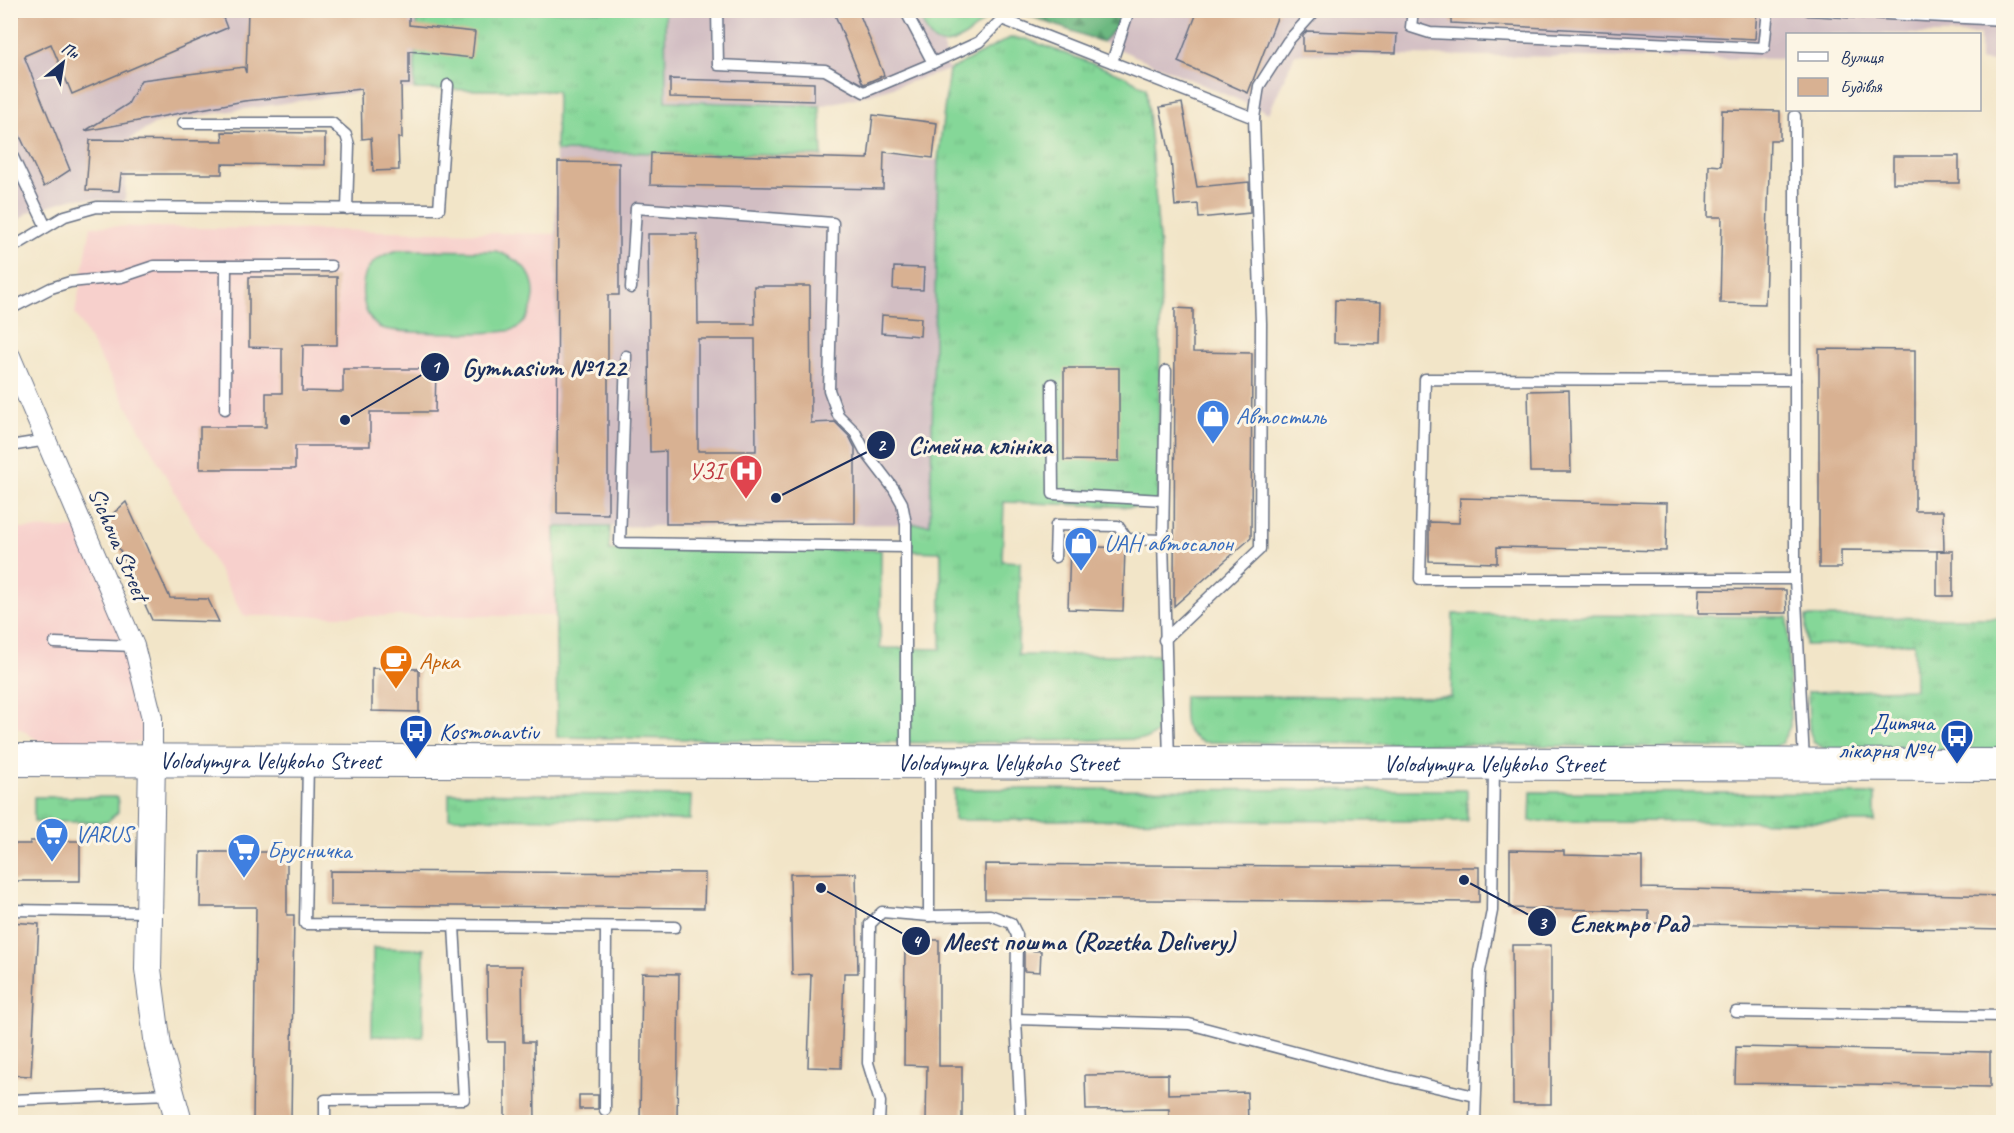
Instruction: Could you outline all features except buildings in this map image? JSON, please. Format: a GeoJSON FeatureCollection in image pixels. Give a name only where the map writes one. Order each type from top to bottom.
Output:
{"type":"FeatureCollection","features":[{"type":"Feature","properties":{"kind":"main road","name":"Volodymyra Velykoho Street"},"geometry":{"type":"LineString","coordinates":[[10,760],[1170,765],[2004,765]]}},
{"type":"Feature","properties":{"kind":"street","name":"Sichova Street"},"geometry":{"type":"LineString","coordinates":[[10,356],[134,646],[152,718],[152,760]]}},
{"type":"Feature","properties":{"kind":"street"},"geometry":{"type":"LineString","coordinates":[[152,760],[148,969],[158,1046],[178,1122]]}},
{"type":"Feature","properties":{"kind":"lane"},"geometry":{"type":"LineString","coordinates":[[717,10],[718,65],[825,70],[864,92],[979,42],[1003,15],[1112,62],[1254,118]]}},
{"type":"Feature","properties":{"kind":"lane"},"geometry":{"type":"LineString","coordinates":[[905,10],[933,63]]}},
{"type":"Feature","properties":{"kind":"lane"},"geometry":{"type":"LineString","coordinates":[[1112,62],[1129,10]]}},
{"type":"Feature","properties":{"kind":"lane"},"geometry":{"type":"LineString","coordinates":[[1164,640],[1260,549],[1262,323],[1254,118],[1259,86],[1288,41],[1316,10]]}},
{"type":"Feature","properties":{"kind":"lane"},"geometry":{"type":"LineString","coordinates":[[1413,10],[1411,27],[1430,33],[1764,48],[1768,10]]}},
{"type":"Feature","properties":{"kind":"lane"},"geometry":{"type":"LineString","coordinates":[[1808,10],[2004,20]]}},
{"type":"Feature","properties":{"kind":"lane"},"geometry":{"type":"LineString","coordinates":[[10,249],[65,216],[97,207],[440,209],[448,85]]}},
{"type":"Feature","properties":{"kind":"lane"},"geometry":{"type":"LineString","coordinates":[[1795,117],[1795,579],[1804,765]]}},
{"type":"Feature","properties":{"kind":"lane"},"geometry":{"type":"LineString","coordinates":[[183,123],[332,123],[346,135],[349,144],[347,209]]}},
{"type":"Feature","properties":{"kind":"lane"},"geometry":{"type":"LineString","coordinates":[[10,151],[46,227]]}},
{"type":"Feature","properties":{"kind":"lane"},"geometry":{"type":"LineString","coordinates":[[631,288],[636,208],[833,223],[829,390],[838,415],[855,432],[902,503],[906,524],[917,763],[929,915]]}},
{"type":"Feature","properties":{"kind":"lane"},"geometry":{"type":"LineString","coordinates":[[10,309],[51,288],[80,281],[122,277],[154,266],[331,266]]}},
{"type":"Feature","properties":{"kind":"lane"},"geometry":{"type":"LineString","coordinates":[[225,409],[226,266]]}},
{"type":"Feature","properties":{"kind":"lane"},"geometry":{"type":"LineString","coordinates":[[626,356],[620,543],[906,547]]}},
{"type":"Feature","properties":{"kind":"lane"},"geometry":{"type":"LineString","coordinates":[[1166,371],[1163,500],[1164,640],[1170,765]]}},
{"type":"Feature","properties":{"kind":"lane"},"geometry":{"type":"LineString","coordinates":[[1795,579],[1420,579],[1425,379],[1796,380]]}},
{"type":"Feature","properties":{"kind":"lane"},"geometry":{"type":"LineString","coordinates":[[1052,384],[1053,494],[1163,500]]}},
{"type":"Feature","properties":{"kind":"lane"},"geometry":{"type":"LineString","coordinates":[[10,446],[47,440]]}},
{"type":"Feature","properties":{"kind":"lane"},"geometry":{"type":"LineString","coordinates":[[1055,557],[1056,525],[1118,526],[1126,539],[1163,540]]}},
{"type":"Feature","properties":{"kind":"lane"},"geometry":{"type":"LineString","coordinates":[[55,643],[134,646]]}},
{"type":"Feature","properties":{"kind":"lane"},"geometry":{"type":"LineString","coordinates":[[308,760],[305,924],[675,927]]}},
{"type":"Feature","properties":{"kind":"lane"},"geometry":{"type":"LineString","coordinates":[[1475,1122],[1480,971],[1492,911],[1494,765]]}},
{"type":"Feature","properties":{"kind":"lane"},"geometry":{"type":"LineString","coordinates":[[10,910],[148,912]]}},
{"type":"Feature","properties":{"kind":"lane"},"geometry":{"type":"LineString","coordinates":[[879,1122],[880,1102],[868,1063],[870,924],[882,912],[990,915],[1011,923],[1017,935],[1016,1019],[1021,1122]]}},
{"type":"Feature","properties":{"kind":"lane"},"geometry":{"type":"LineString","coordinates":[[325,1122],[325,1100],[464,1099],[454,926]]}},
{"type":"Feature","properties":{"kind":"lane"},"geometry":{"type":"LineString","coordinates":[[605,1110],[606,927]]}},
{"type":"Feature","properties":{"kind":"lane"},"geometry":{"type":"LineString","coordinates":[[1736,1011],[2004,1016]]}},
{"type":"Feature","properties":{"kind":"lane"},"geometry":{"type":"LineString","coordinates":[[1016,1019],[1189,1024],[1362,1070],[1475,1096]]}},
{"type":"Feature","properties":{"kind":"lane"},"geometry":{"type":"LineString","coordinates":[[10,1100],[170,1094]]}},
{"type":"Feature","properties":{"kind":"shaded area"},"geometry":{"type":"Polygon","coordinates":[[[1121,10],[2004,11],[2003,62],[1981,61],[1981,33],[1786,33],[1786,59],[1295,54],[1269,113],[1102,42],[1116,28],[1121,10]]]}},
{"type":"Feature","properties":{"kind":"shaded area"},"geometry":{"type":"Polygon","coordinates":[[[11,11],[417,11],[414,89],[372,90],[158,122],[129,140],[125,201],[74,198],[29,212],[11,226],[11,11]]]}},
{"type":"Feature","properties":{"kind":"shaded area"},"geometry":{"type":"Polygon","coordinates":[[[665,11],[917,11],[933,40],[943,44],[949,70],[860,97],[820,106],[666,101],[665,11]]]}},
{"type":"Feature","properties":{"kind":"shaded area"},"geometry":{"type":"Polygon","coordinates":[[[556,151],[938,160],[930,524],[555,527],[556,151]]]}},
{"type":"Feature","properties":{"kind":"shaded area"},"geometry":{"type":"Polygon","coordinates":[[[91,226],[556,234],[555,616],[244,616],[75,313],[91,226]]]}},
{"type":"Feature","properties":{"kind":"shaded area"},"geometry":{"type":"Polygon","coordinates":[[[85,528],[134,646],[152,743],[39,741],[19,728],[11,728],[11,529],[85,528]]]}},
{"type":"Feature","properties":{"kind":"green space"},"geometry":{"type":"Polygon","coordinates":[[[417,11],[665,11],[666,101],[820,106],[822,156],[556,151],[557,91],[414,89],[417,11]]]}},
{"type":"Feature","properties":{"kind":"green space"},"geometry":{"type":"Polygon","coordinates":[[[917,11],[990,11],[974,30],[965,36],[956,41],[940,43],[928,34],[917,11]]]}},
{"type":"Feature","properties":{"kind":"green space"},"geometry":{"type":"Polygon","coordinates":[[[1023,11],[1121,11],[1116,28],[1102,42],[1027,15],[1023,11]]]}},
{"type":"Feature","properties":{"kind":"green space"},"geometry":{"type":"Polygon","coordinates":[[[1010,38],[1026,39],[1123,75],[1146,88],[1161,261],[1158,508],[1004,502],[1002,561],[1020,562],[1018,655],[1158,655],[1161,720],[1158,732],[1147,739],[941,743],[557,737],[555,527],[610,527],[609,550],[881,550],[880,648],[941,649],[941,552],[906,551],[906,524],[930,524],[938,160],[949,70],[1010,38]]]}},
{"type":"Feature","properties":{"kind":"green space"},"geometry":{"type":"Polygon","coordinates":[[[399,250],[496,251],[511,258],[528,272],[534,286],[529,315],[519,327],[506,331],[423,332],[379,327],[373,322],[365,306],[364,279],[374,262],[384,255],[399,250]]]}},
{"type":"Feature","properties":{"kind":"green space"},"geometry":{"type":"Polygon","coordinates":[[[1453,614],[1788,617],[1790,726],[1782,743],[1772,748],[1203,742],[1196,739],[1187,729],[1184,717],[1184,696],[1451,697],[1453,614]]]}},
{"type":"Feature","properties":{"kind":"green space"},"geometry":{"type":"Polygon","coordinates":[[[1806,617],[2003,618],[2003,751],[1828,751],[1813,742],[1809,729],[1808,692],[1915,689],[1914,643],[1806,645],[1806,617]]]}},
{"type":"Feature","properties":{"kind":"green space"},"geometry":{"type":"Polygon","coordinates":[[[954,789],[1467,790],[1467,821],[954,820],[954,789]]]}},
{"type":"Feature","properties":{"kind":"green space"},"geometry":{"type":"Polygon","coordinates":[[[1531,792],[1875,794],[1875,822],[1530,821],[1531,792]]]}},
{"type":"Feature","properties":{"kind":"green space"},"geometry":{"type":"Polygon","coordinates":[[[449,793],[691,796],[690,820],[449,818],[449,793]]]}},
{"type":"Feature","properties":{"kind":"green space"},"geometry":{"type":"Polygon","coordinates":[[[34,797],[118,797],[118,812],[107,822],[34,822],[34,797]]]}},
{"type":"Feature","properties":{"kind":"green space"},"geometry":{"type":"Polygon","coordinates":[[[373,948],[424,949],[423,1037],[372,1036],[373,948]]]}},
{"type":"Feature","properties":{"kind":"place","name":"Gymnasium №122"},"geometry":{"type":"Point","coordinates":[345,420]}},
{"type":"Feature","properties":{"kind":"place","name":"Автостиль"},"geometry":{"type":"Point","coordinates":[1213,445]}},
{"type":"Feature","properties":{"kind":"place","name":"Сімейна клініка"},"geometry":{"type":"Point","coordinates":[776,498]}},
{"type":"Feature","properties":{"kind":"place","name":"УЗІ"},"geometry":{"type":"Point","coordinates":[746,500]}},
{"type":"Feature","properties":{"kind":"place","name":"UAH автосалон"},"geometry":{"type":"Point","coordinates":[1081,572]}},
{"type":"Feature","properties":{"kind":"place","name":"Арка"},"geometry":{"type":"Point","coordinates":[396,690]}},
{"type":"Feature","properties":{"kind":"place","name":"Kosmonavtiv"},"geometry":{"type":"Point","coordinates":[416,760]}},
{"type":"Feature","properties":{"kind":"place","name":"Дитяча лікарня №4"},"geometry":{"type":"Point","coordinates":[1957,765]}},
{"type":"Feature","properties":{"kind":"place","name":"VARUS"},"geometry":{"type":"Point","coordinates":[52,863]}},
{"type":"Feature","properties":{"kind":"place","name":"Брусничка"},"geometry":{"type":"Point","coordinates":[244,879]}},
{"type":"Feature","properties":{"kind":"place","name":"Електро Рад"},"geometry":{"type":"Point","coordinates":[1464,880]}},
{"type":"Feature","properties":{"kind":"place","name":"Meest пошта (Rozetka Delivery)"},"geometry":{"type":"Point","coordinates":[821,888]}}]}
